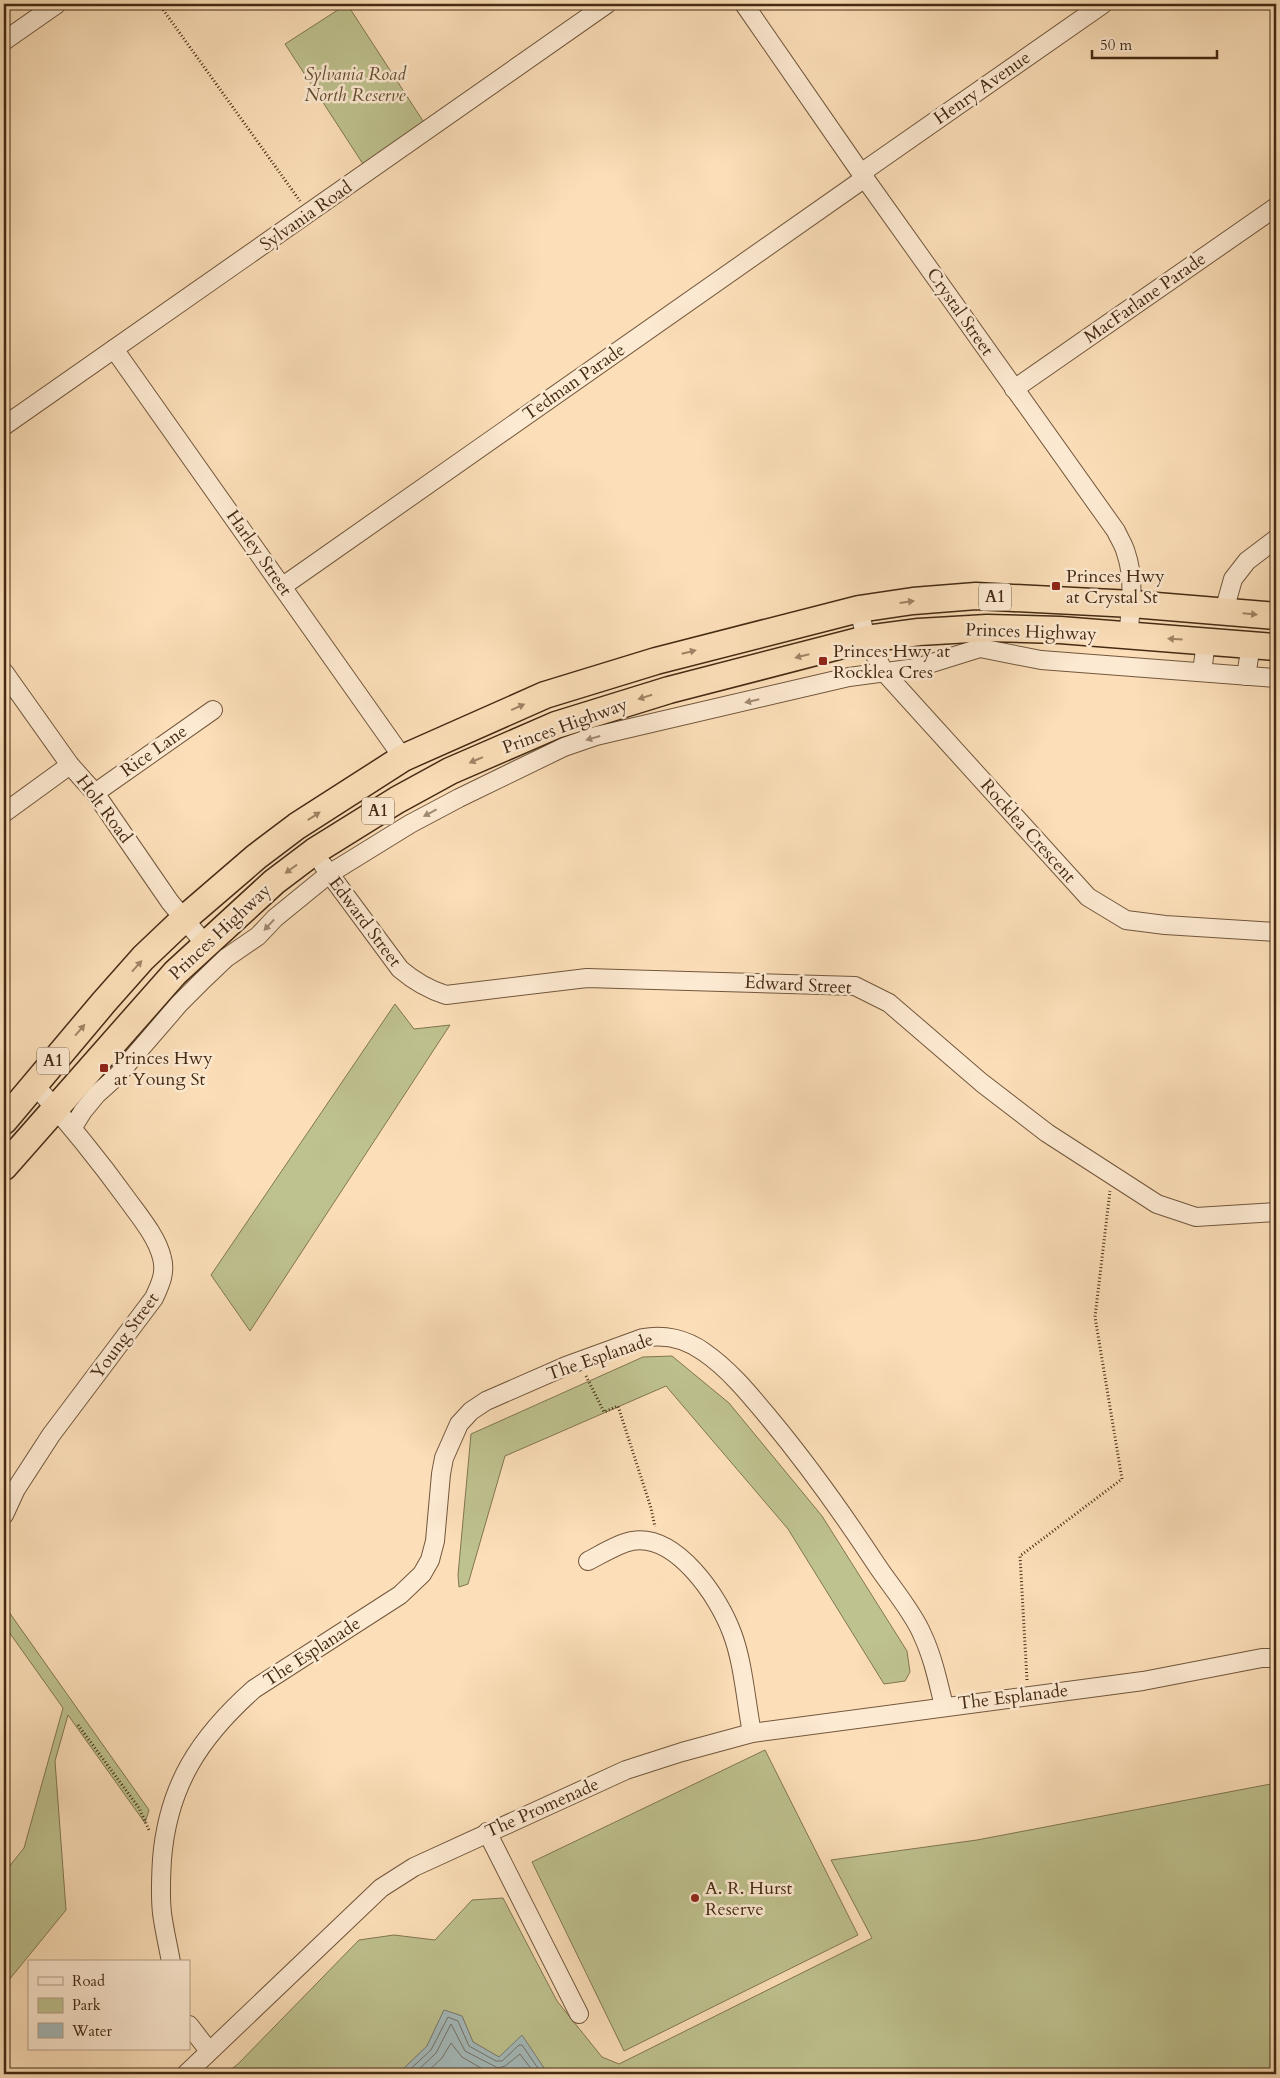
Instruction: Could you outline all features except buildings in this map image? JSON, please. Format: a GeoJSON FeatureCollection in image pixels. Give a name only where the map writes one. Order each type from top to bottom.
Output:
{"type":"FeatureCollection","features":[{"type":"Feature","properties":{"kind":"highway","name":"Princes Highway"},"geometry":{"type":"LineString","coordinates":[[4,1121],[143,958],[184,919],[256,857],[297,826],[403,758],[545,695],[656,661],[859,609],[913,601],[976,596],[1132,604],[1276,616]]}},
{"type":"Feature","properties":{"kind":"highway","name":"Princes Highway"},"geometry":{"type":"LineString","coordinates":[[4,1167],[156,993],[205,944],[274,882],[315,851],[397,800],[450,771],[556,725],[669,690],[866,639],[919,632],[987,628],[1060,630],[1264,646]]}},
{"type":"Feature","properties":{"kind":"street"},"geometry":{"type":"LineString","coordinates":[[4,41],[57,4]]}},
{"type":"Feature","properties":{"kind":"street","name":"Sylvania Road"},"geometry":{"type":"LineString","coordinates":[[4,426],[607,4]]}},
{"type":"Feature","properties":{"kind":"street","name":"Crystal Street"},"geometry":{"type":"LineString","coordinates":[[744,4],[1116,531],[1126,552],[1130,572],[1132,604],[1128,636]]}},
{"type":"Feature","properties":{"kind":"street","name":"Henry Avenue"},"geometry":{"type":"LineString","coordinates":[[863,175],[1103,4]]}},
{"type":"Feature","properties":{"kind":"street","name":"Tedman Parade"},"geometry":{"type":"LineString","coordinates":[[283,586],[863,175]]}},
{"type":"Feature","properties":{"kind":"street","name":"MacFarlane Parade"},"geometry":{"type":"LineString","coordinates":[[1014,389],[1276,207]]}},
{"type":"Feature","properties":{"kind":"street","name":"Harley Street"},"geometry":{"type":"LineString","coordinates":[[114,349],[403,758]]}},
{"type":"Feature","properties":{"kind":"street"},"geometry":{"type":"LineString","coordinates":[[1224,611],[1233,579],[1247,561],[1276,539]]}},
{"type":"Feature","properties":{"kind":"street","name":"Rocklea Crescent"},"geometry":{"type":"LineString","coordinates":[[859,609],[866,639],[885,673],[1088,897],[1126,920],[1165,925],[1276,932]]}},
{"type":"Feature","properties":{"kind":"street"},"geometry":{"type":"LineString","coordinates":[[1202,672],[1206,642]]}},
{"type":"Feature","properties":{"kind":"street"},"geometry":{"type":"LineString","coordinates":[[1246,676],[1264,646]]}},
{"type":"Feature","properties":{"kind":"street","name":"Princes Highway"},"geometry":{"type":"LineString","coordinates":[[73,1128],[83,1111],[97,1094],[117,1076],[179,1004],[202,981],[226,958],[258,936],[287,908],[329,874],[418,820],[564,747],[596,736],[849,677],[916,668],[980,648],[1041,660],[1276,678]]}},
{"type":"Feature","properties":{"kind":"street","name":"Holt Road"},"geometry":{"type":"LineString","coordinates":[[4,672],[70,765],[95,793],[166,896],[205,944]]}},
{"type":"Feature","properties":{"kind":"street","name":"Rice Lane"},"geometry":{"type":"LineString","coordinates":[[95,793],[213,710]]}},
{"type":"Feature","properties":{"kind":"street"},"geometry":{"type":"LineString","coordinates":[[4,813],[70,765]]}},
{"type":"Feature","properties":{"kind":"street","name":"Edward Street"},"geometry":{"type":"LineString","coordinates":[[315,851],[329,874],[400,969],[423,986],[446,995],[587,978],[855,986],[888,1003],[982,1083],[1047,1133],[1157,1204],[1196,1217],[1276,1212]]}},
{"type":"Feature","properties":{"kind":"street","name":"Young Street"},"geometry":{"type":"LineString","coordinates":[[4,1515],[16,1489],[51,1435],[154,1298],[162,1283],[162,1259],[158,1246],[134,1209],[73,1128],[34,1084]]}},
{"type":"Feature","properties":{"kind":"street","name":"The Esplanade"},"geometry":{"type":"LineString","coordinates":[[171,1960],[162,1911],[161,1876],[164,1841],[170,1810],[178,1786],[198,1751],[234,1706],[254,1688],[400,1595],[422,1574],[430,1560],[436,1541],[444,1458],[459,1424],[470,1411],[486,1401],[579,1361],[654,1336],[684,1341],[703,1351],[723,1367],[746,1390],[824,1486],[921,1632],[933,1660],[944,1706],[1143,1681],[1262,1658],[1276,1658]]}},
{"type":"Feature","properties":{"kind":"street"},"geometry":{"type":"LineString","coordinates":[[588,1561],[631,1540],[654,1536],[679,1556],[708,1589],[732,1632],[737,1648],[752,1734]]}},
{"type":"Feature","properties":{"kind":"street","name":"The Promenade"},"geometry":{"type":"LineString","coordinates":[[209,2051],[381,1888],[414,1867],[487,1832],[626,1770],[682,1752],[752,1734],[944,1706]]}},
{"type":"Feature","properties":{"kind":"street"},"geometry":{"type":"LineString","coordinates":[[487,1832],[579,2014]]}},
{"type":"Feature","properties":{"kind":"street"},"geometry":{"type":"LineString","coordinates":[[186,2074],[209,2051],[190,2026]]}},
{"type":"Feature","properties":{"kind":"path"},"geometry":{"type":"LineString","coordinates":[[159,4],[310,213]]}},
{"type":"Feature","properties":{"kind":"path"},"geometry":{"type":"LineString","coordinates":[[1028,1696],[1020,1556],[1122,1479],[1095,1317],[1108,1199],[1114,1176]]}},
{"type":"Feature","properties":{"kind":"path"},"geometry":{"type":"LineString","coordinates":[[579,1361],[604,1412],[618,1406],[651,1508],[654,1536]]}},
{"type":"Feature","properties":{"kind":"path"},"geometry":{"type":"LineString","coordinates":[[78,1725],[139,1808]]}},
{"type":"Feature","properties":{"kind":"green space","name":"Sylvania Road North Reserve"},"geometry":{"type":"Polygon","coordinates":[[[347,4],[425,124],[363,164],[285,44],[347,4]]]}},
{"type":"Feature","properties":{"kind":"green space"},"geometry":{"type":"Polygon","coordinates":[[[395,1004],[414,1029],[450,1025],[250,1331],[211,1275],[395,1004]]]}},
{"type":"Feature","properties":{"kind":"green space"},"geometry":{"type":"Polygon","coordinates":[[[672,1356],[729,1403],[822,1516],[907,1651],[910,1672],[905,1681],[884,1684],[788,1529],[666,1386],[505,1456],[468,1584],[459,1587],[458,1575],[471,1434],[643,1357],[672,1356]]]}},
{"type":"Feature","properties":{"kind":"green space"},"geometry":{"type":"Polygon","coordinates":[[[4,1605],[149,1810],[145,1823],[68,1715],[55,1761],[66,1910],[4,1986],[4,1873],[24,1848],[63,1708],[4,1625],[4,1605]]]}},
{"type":"Feature","properties":{"kind":"green space","name":"A. R. Hurst Reserve"},"geometry":{"type":"Polygon","coordinates":[[[765,1750],[858,1935],[624,2051],[532,1862],[765,1750]]]}},
{"type":"Feature","properties":{"kind":"green space"},"geometry":{"type":"Polygon","coordinates":[[[1276,1783],[1276,2074],[548,2074],[522,2036],[499,2057],[473,2042],[462,2016],[444,2010],[427,2046],[398,2074],[225,2074],[238,2064],[359,1940],[394,1935],[435,1940],[472,1900],[503,1898],[557,2001],[602,2057],[619,2064],[872,1938],[831,1860],[977,1840],[1276,1783]]]}},
{"type":"Feature","properties":{"kind":"water"},"geometry":{"type":"Polygon","coordinates":[[[444,2010],[462,2016],[473,2042],[499,2057],[522,2035],[548,2074],[398,2074],[427,2046],[444,2010]]]}},
{"type":"Feature","properties":{"kind":"place","name":"Princes Hwy at Crystal St"},"geometry":{"type":"Point","coordinates":[1056,586]}},
{"type":"Feature","properties":{"kind":"place","name":"Princes Hwy at Rocklea Cres"},"geometry":{"type":"Point","coordinates":[823,661]}},
{"type":"Feature","properties":{"kind":"place","name":"Princes Hwy at Young St"},"geometry":{"type":"Point","coordinates":[104,1068]}},
{"type":"Feature","properties":{"kind":"place","name":"A. R. Hurst Reserve"},"geometry":{"type":"Point","coordinates":[695,1898]}}]}
